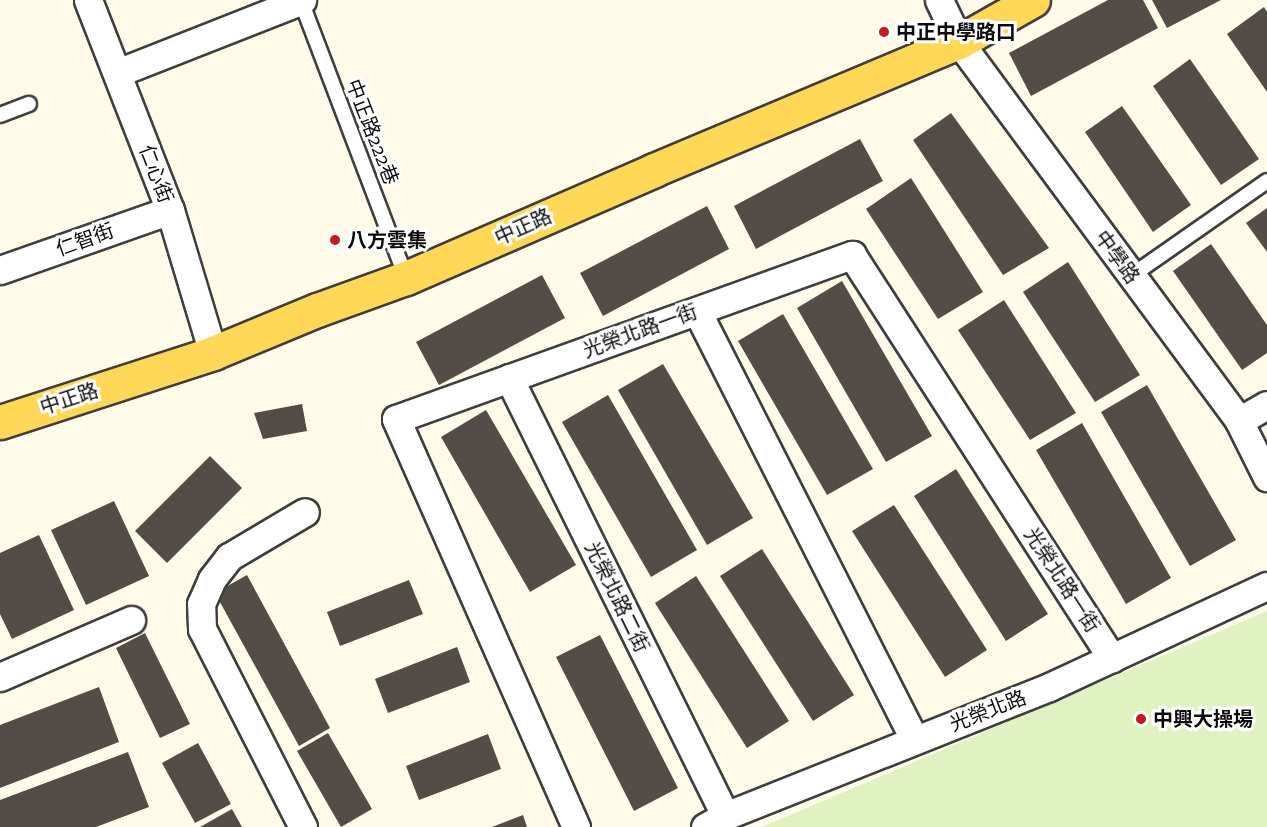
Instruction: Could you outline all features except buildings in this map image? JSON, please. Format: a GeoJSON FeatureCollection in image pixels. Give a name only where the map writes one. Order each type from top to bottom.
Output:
{"type":"FeatureCollection","features":[{"type":"Feature","properties":{"kind":"main road","name":"中正路"},"geometry":{"type":"LineString","coordinates":[[0,422],[213,353],[317,310],[406,278],[959,42],[1033,0]]}},
{"type":"Feature","properties":{"kind":"street","name":"仁心街"},"geometry":{"type":"LineString","coordinates":[[88,0],[170,210],[213,353]]}},
{"type":"Feature","properties":{"kind":"street"},"geometry":{"type":"LineString","coordinates":[[117,73],[301,0]]}},
{"type":"Feature","properties":{"kind":"street","name":"中學路"},"geometry":{"type":"LineString","coordinates":[[939,0],[959,42],[1239,422],[1267,477]]}},
{"type":"Feature","properties":{"kind":"street","name":"仁智街"},"geometry":{"type":"LineString","coordinates":[[0,270],[170,210]]}},
{"type":"Feature","properties":{"kind":"street","name":"光榮北路一街"},"geometry":{"type":"LineString","coordinates":[[576,827],[396,419],[852,255],[1112,658]]}},
{"type":"Feature","properties":{"kind":"street"},"geometry":{"type":"LineString","coordinates":[[697,311],[915,740]]}},
{"type":"Feature","properties":{"kind":"street","name":"光榮北路二街"},"geometry":{"type":"LineString","coordinates":[[508,378],[715,821]]}},
{"type":"Feature","properties":{"kind":"street"},"geometry":{"type":"LineString","coordinates":[[1239,422],[1267,405]]}},
{"type":"Feature","properties":{"kind":"street"},"geometry":{"type":"LineString","coordinates":[[303,827],[202,629],[201,604],[212,579],[229,557],[304,512]]}},
{"type":"Feature","properties":{"kind":"street","name":"光榮北路"},"geometry":{"type":"LineString","coordinates":[[715,821],[1049,687],[1267,586]]}},
{"type":"Feature","properties":{"kind":"street"},"geometry":{"type":"LineString","coordinates":[[0,677],[131,620]]}},
{"type":"Feature","properties":{"kind":"lane","name":"中正路222巷"},"geometry":{"type":"LineString","coordinates":[[301,0],[406,278]]}},
{"type":"Feature","properties":{"kind":"lane"},"geometry":{"type":"LineString","coordinates":[[0,115],[29,104]]}},
{"type":"Feature","properties":{"kind":"lane"},"geometry":{"type":"LineString","coordinates":[[1131,276],[1267,181]]}},
{"type":"Feature","properties":{"kind":"green space","name":"中興大操場"},"geometry":{"type":"Polygon","coordinates":[[[1267,611],[1267,827],[762,827],[1267,611]]]}},
{"type":"Feature","properties":{"kind":"place","name":"中正中學路口"},"geometry":{"type":"Point","coordinates":[884,32]}},
{"type":"Feature","properties":{"kind":"place","name":"八方雲集"},"geometry":{"type":"Point","coordinates":[335,240]}},
{"type":"Feature","properties":{"kind":"place","name":"中興大操場"},"geometry":{"type":"Point","coordinates":[1141,719]}}]}
